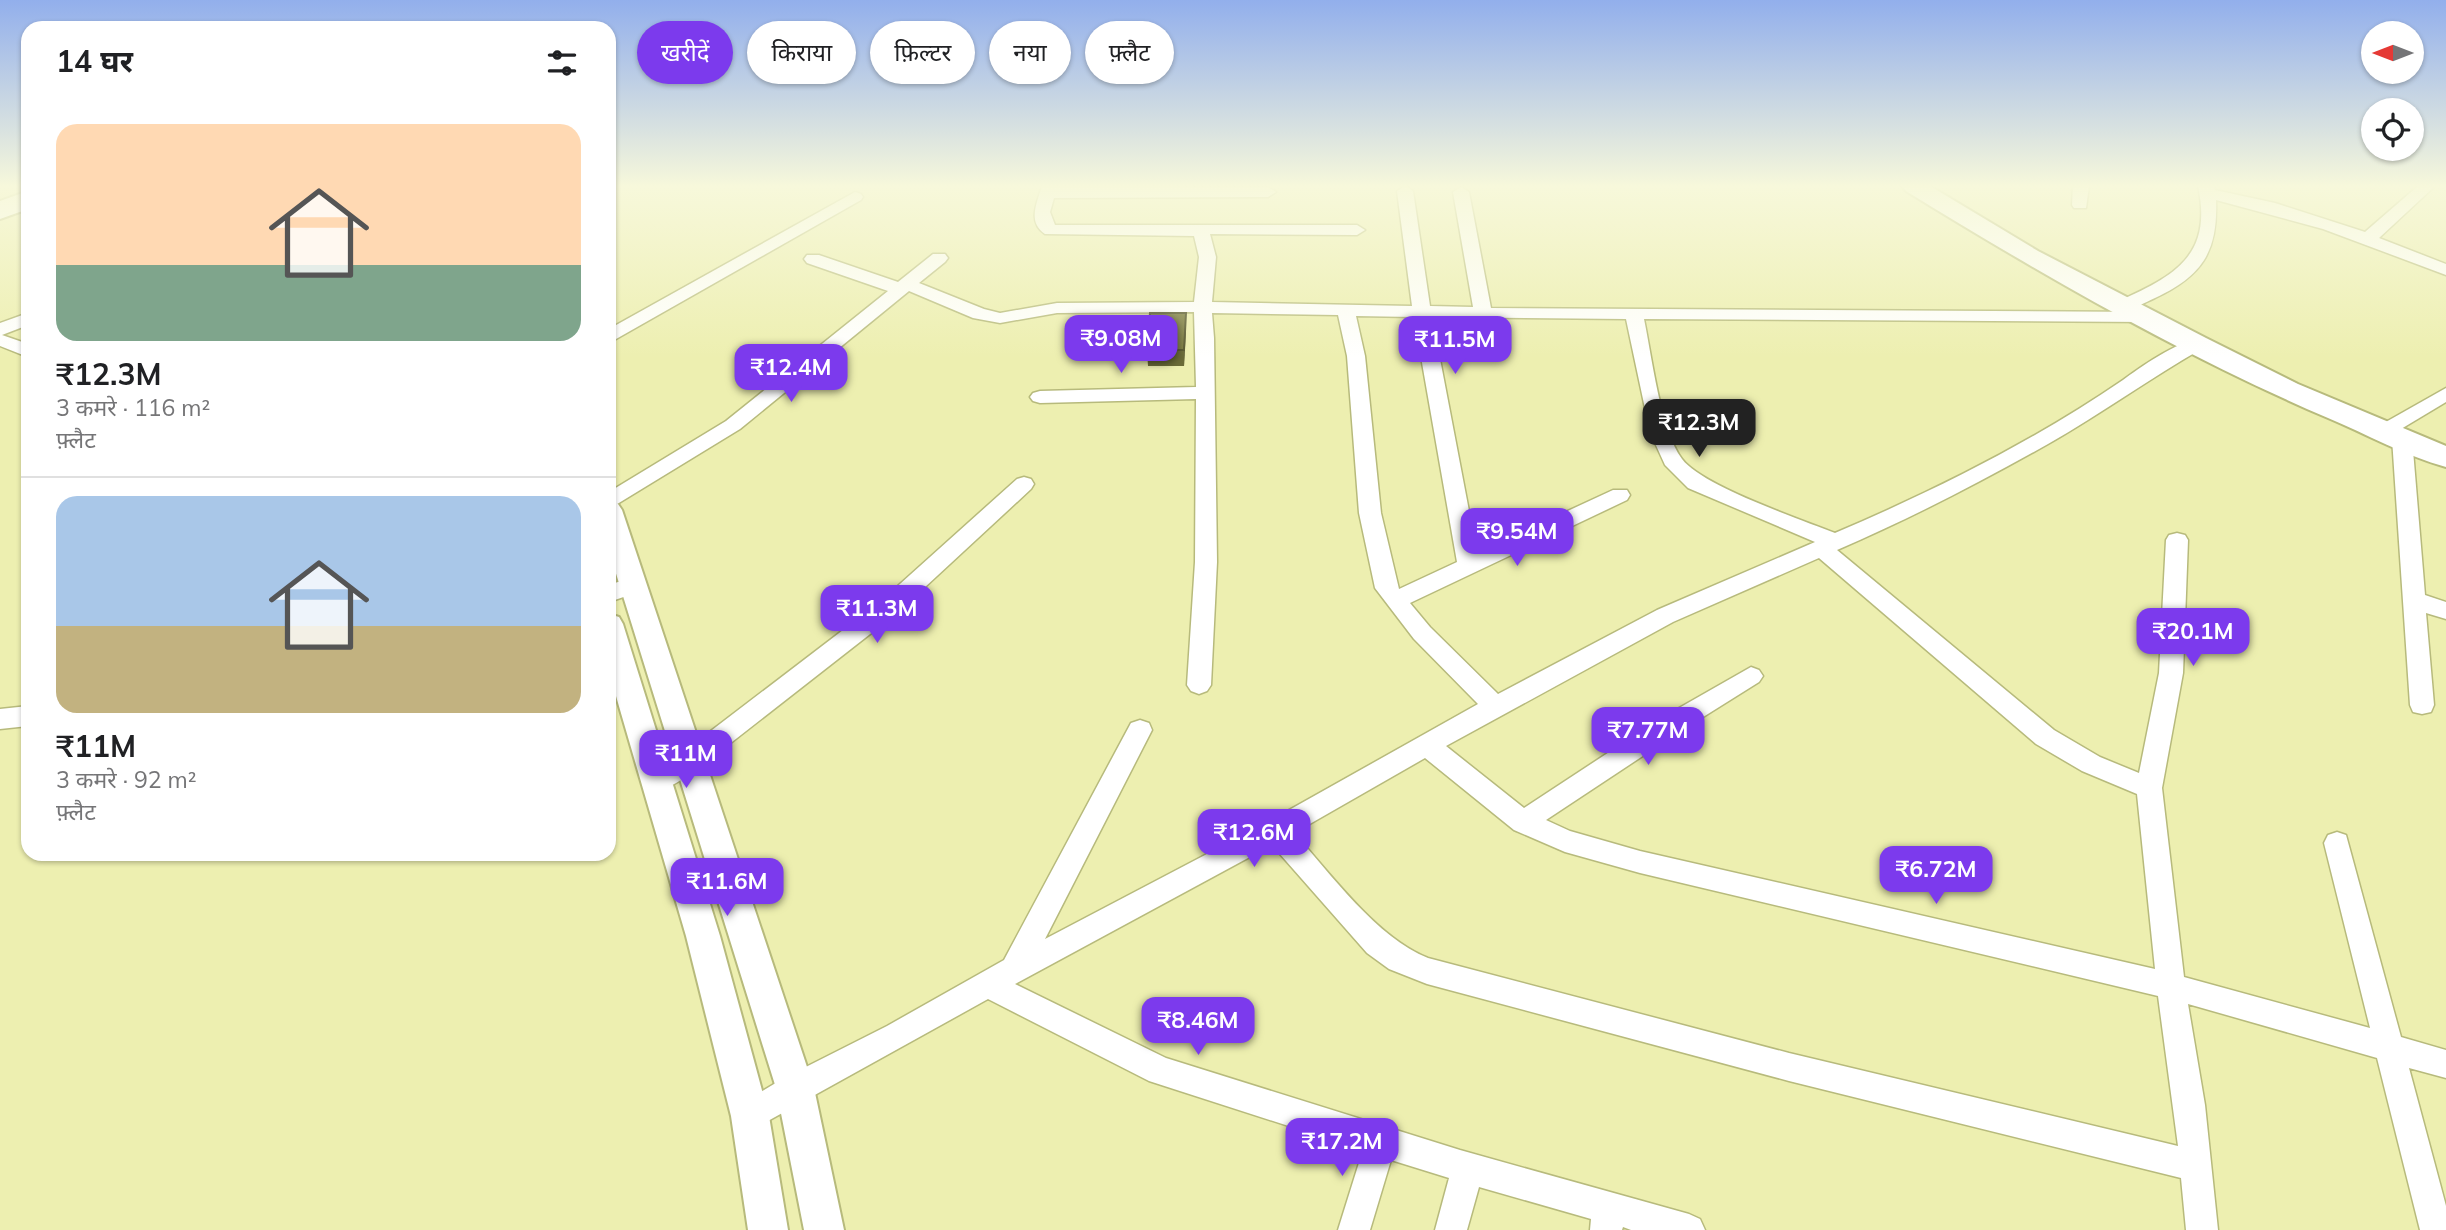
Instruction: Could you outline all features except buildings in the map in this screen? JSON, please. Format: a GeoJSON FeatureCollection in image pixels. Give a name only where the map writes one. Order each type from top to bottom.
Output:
{"type":"FeatureCollection","features":[{"type":"Feature","properties":{"kind":"main road"},"geometry":{"type":"LineString","coordinates":[[2009,243],[2288,390],[2446,457]]}},
{"type":"Feature","properties":{"kind":"street"},"geometry":{"type":"LineString","coordinates":[[616,333],[773,243]]}},
{"type":"Feature","properties":{"kind":"street"},"geometry":{"type":"LineString","coordinates":[[1199,685],[1206,562],[1202,307],[1206,243]]}},
{"type":"Feature","properties":{"kind":"street"},"geometry":{"type":"LineString","coordinates":[[1412,243],[1422,311],[1469,567]]}},
{"type":"Feature","properties":{"kind":"street"},"geometry":{"type":"LineString","coordinates":[[1470,243],[1483,313]]}},
{"type":"Feature","properties":{"kind":"street"},"geometry":{"type":"LineString","coordinates":[[813,259],[979,314],[1000,318],[1057,307],[1634,314],[2136,311],[2189,270],[2206,243]]}},
{"type":"Feature","properties":{"kind":"street"},"geometry":{"type":"LineString","coordinates":[[2382,243],[2446,270]]}},
{"type":"Feature","properties":{"kind":"street"},"geometry":{"type":"LineString","coordinates":[[616,498],[733,425],[939,258]]}},
{"type":"Feature","properties":{"kind":"street"},"geometry":{"type":"LineString","coordinates":[[1346,309],[1356,356],[1370,513],[1386,588],[1422,633],[1494,706]]}},
{"type":"Feature","properties":{"kind":"street"},"geometry":{"type":"LineString","coordinates":[[1634,314],[1661,435],[1670,458],[1682,472],[1695,483],[1828,545],[2045,737],[2091,764],[2149,788]]}},
{"type":"Feature","properties":{"kind":"street"},"geometry":{"type":"LineString","coordinates":[[0,330],[21,321]]}},
{"type":"Feature","properties":{"kind":"street"},"geometry":{"type":"LineString","coordinates":[[0,340],[21,348]]}},
{"type":"Feature","properties":{"kind":"street"},"geometry":{"type":"LineString","coordinates":[[750,1116],[795,1088],[897,1036],[1001,977],[1275,831],[1494,706],[1665,616],[1908,510],[2040,439],[2196,344]]}},
{"type":"Feature","properties":{"kind":"street"},"geometry":{"type":"LineString","coordinates":[[1040,397],[1204,393]]}},
{"type":"Feature","properties":{"kind":"street"},"geometry":{"type":"LineString","coordinates":[[2422,705],[2414,600],[2393,434],[2444,396]]}},
{"type":"Feature","properties":{"kind":"street"},"geometry":{"type":"LineString","coordinates":[[657,782],[691,760],[890,607],[1024,484]]}},
{"type":"Feature","properties":{"kind":"street"},"geometry":{"type":"LineString","coordinates":[[1396,600],[1620,495]]}},
{"type":"Feature","properties":{"kind":"street"},"geometry":{"type":"LineString","coordinates":[[2177,540],[2171,673],[2149,788],[2171,986],[2190,1104],[2202,1230]]}},
{"type":"Feature","properties":{"kind":"street"},"geometry":{"type":"LineString","coordinates":[[616,556],[621,589],[691,760],[795,1088],[824,1230]]}},
{"type":"Feature","properties":{"kind":"street"},"geometry":{"type":"LineString","coordinates":[[2414,600],[2446,611]]}},
{"type":"Feature","properties":{"kind":"street"},"geometry":{"type":"LineString","coordinates":[[616,647],[704,936],[750,1116],[768,1230]]}},
{"type":"Feature","properties":{"kind":"street"},"geometry":{"type":"LineString","coordinates":[[1523,822],[1667,727],[1751,676]]}},
{"type":"Feature","properties":{"kind":"street"},"geometry":{"type":"LineString","coordinates":[[0,719],[21,717]]}},
{"type":"Feature","properties":{"kind":"street"},"geometry":{"type":"LineString","coordinates":[[1001,977],[1140,730]]}},
{"type":"Feature","properties":{"kind":"street"},"geometry":{"type":"LineString","coordinates":[[1427,745],[1523,822],[1565,841],[1640,862],[2171,986],[2446,1064]]}},
{"type":"Feature","properties":{"kind":"street"},"geometry":{"type":"LineString","coordinates":[[1275,831],[1377,944],[1399,960],[1427,971],[1789,1067],[2197,1166]]}},
{"type":"Feature","properties":{"kind":"street"},"geometry":{"type":"LineString","coordinates":[[2337,843],[2436,1230]]}},
{"type":"Feature","properties":{"kind":"street"},"geometry":{"type":"LineString","coordinates":[[1001,977],[1160,1071],[1468,1168],[1608,1219],[1689,1230]]}},
{"type":"Feature","properties":{"kind":"street"},"geometry":{"type":"LineString","coordinates":[[1354,1230],[1381,1141]]}},
{"type":"Feature","properties":{"kind":"street"},"geometry":{"type":"LineString","coordinates":[[1451,1230],[1468,1168]]}}]}
